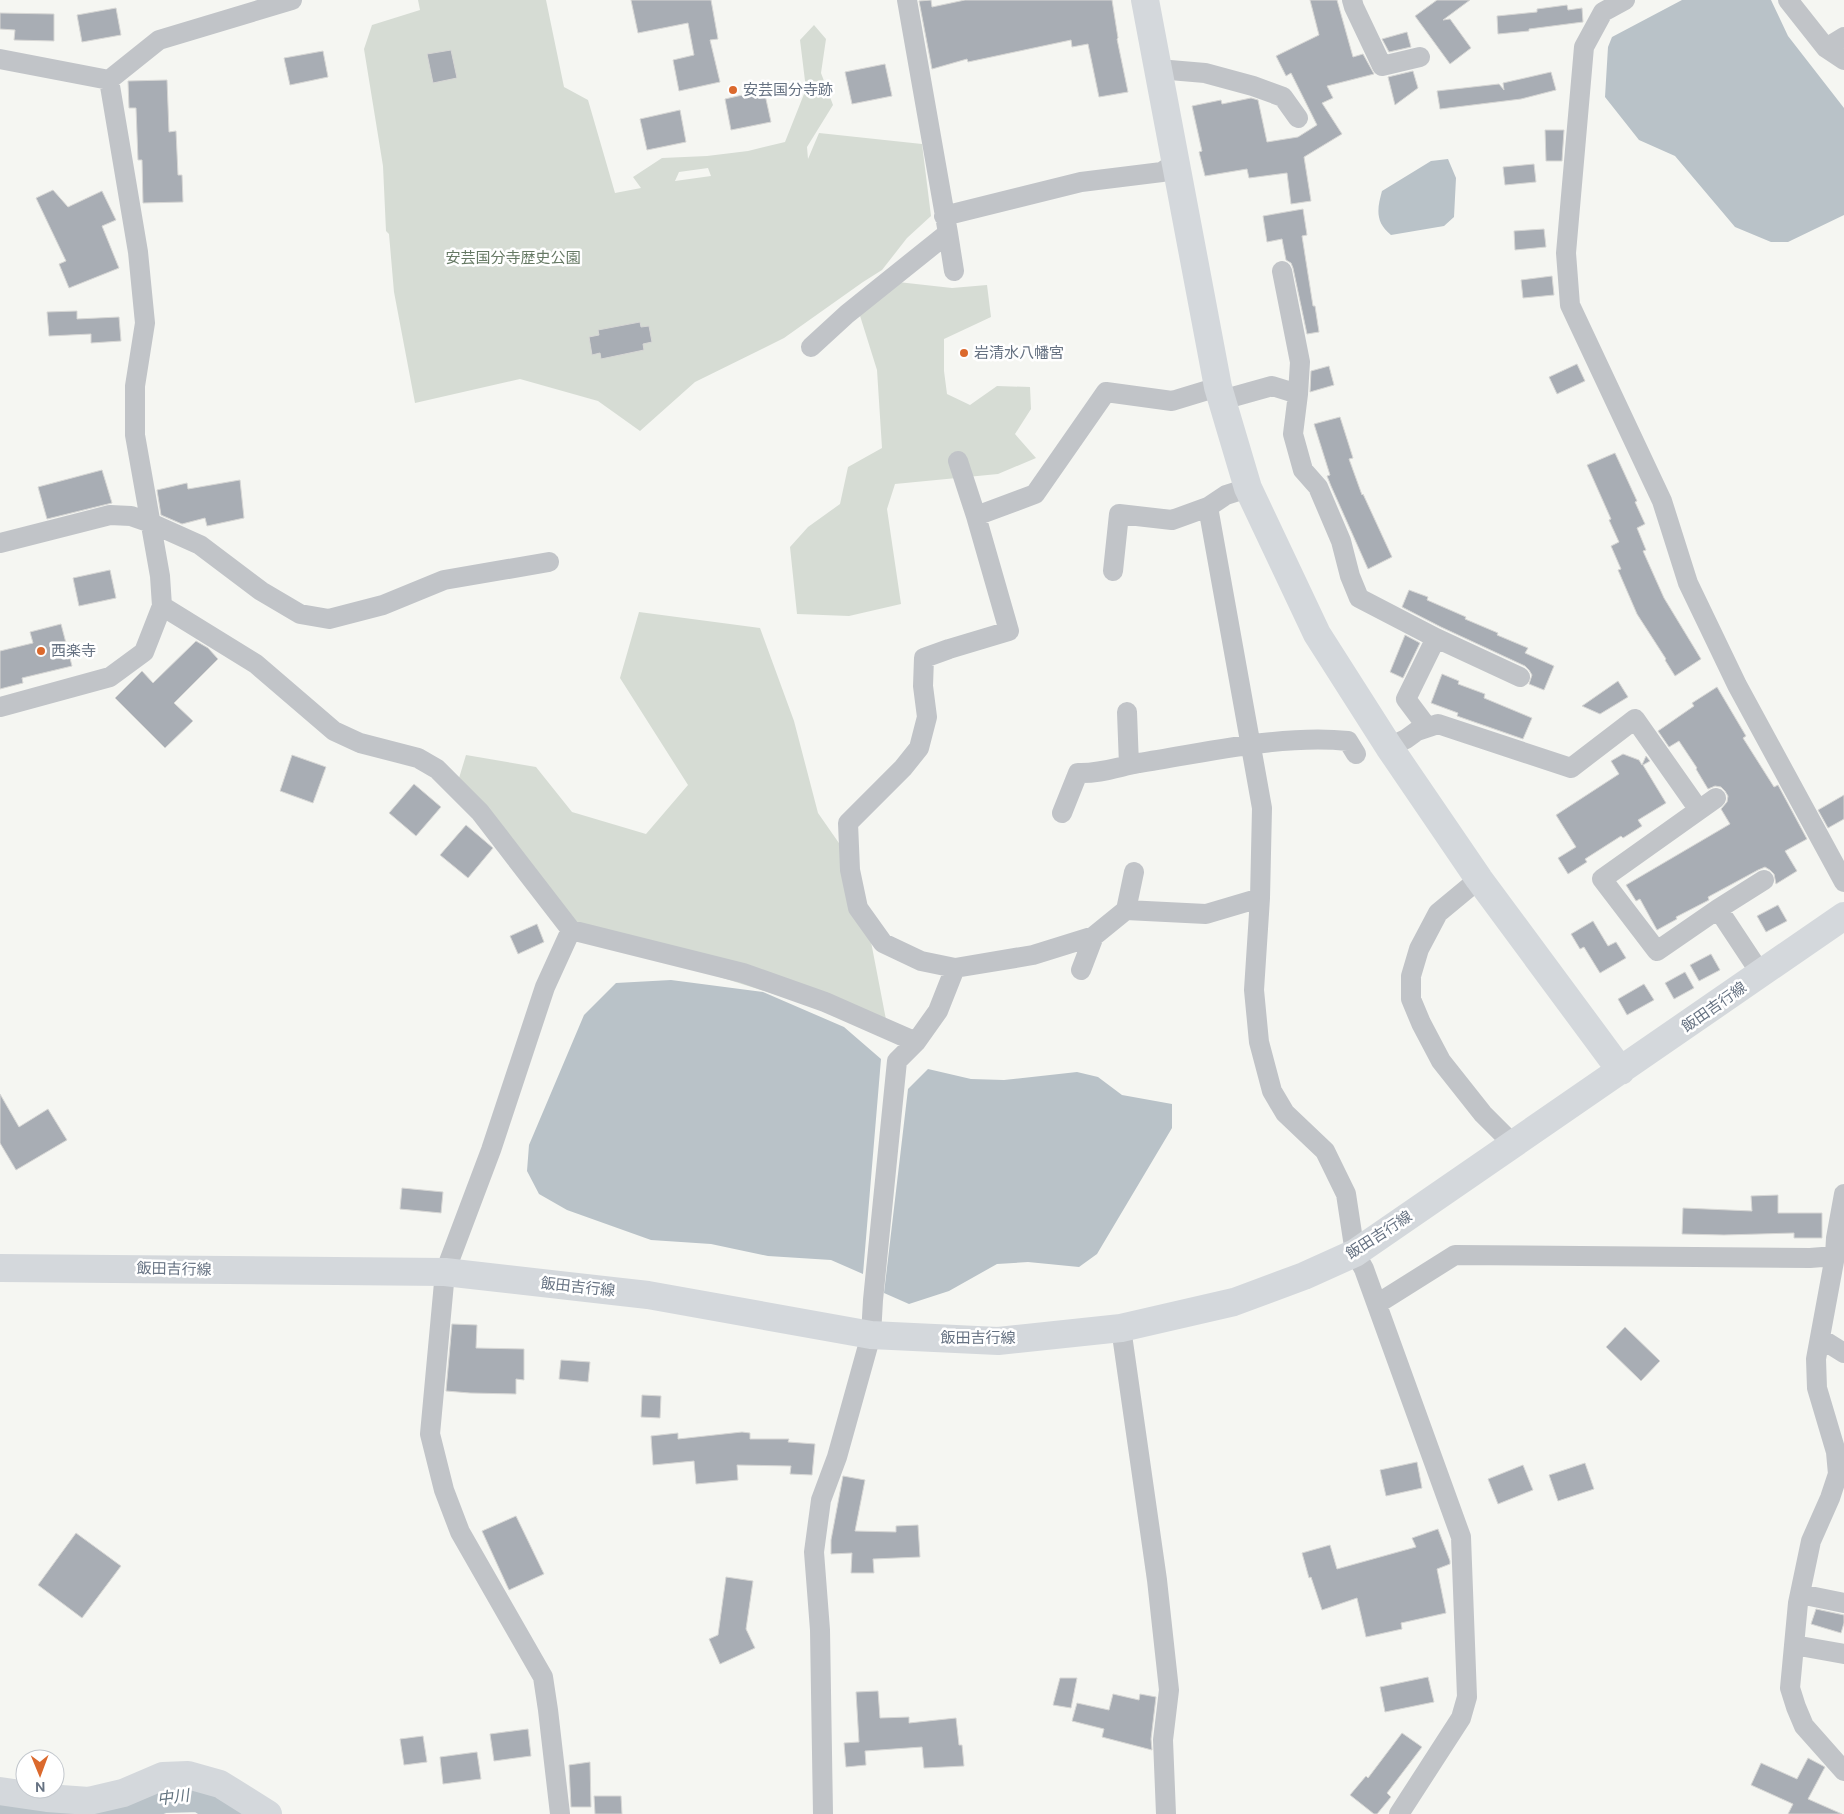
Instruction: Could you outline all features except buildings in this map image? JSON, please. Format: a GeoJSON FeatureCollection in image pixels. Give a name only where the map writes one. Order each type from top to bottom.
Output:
{"type":"FeatureCollection","features":[{"type":"Feature","properties":{"kind":"main road"},"geometry":{"type":"LineString","coordinates":[[1145,0],[1220,393],[1248,488],[1317,634],[1389,747],[1479,879],[1622,1071]]}},
{"type":"Feature","properties":{"kind":"main road","name":"飯田吉行線"},"geometry":{"type":"LineString","coordinates":[[0,1268],[445,1272],[648,1295],[871,1335],[998,1341],[1122,1328],[1234,1302],[1304,1276],[1355,1253],[1622,1071],[1844,916]]}},
{"type":"Feature","properties":{"kind":"main road"},"geometry":{"type":"LineString","coordinates":[[0,1790],[47,1798],[89,1802],[123,1793],[163,1776],[188,1775],[220,1784],[268,1814]]}},
{"type":"Feature","properties":{"kind":"street"},"geometry":{"type":"LineString","coordinates":[[0,59],[109,80],[159,40],[292,0]]}},
{"type":"Feature","properties":{"kind":"street"},"geometry":{"type":"LineString","coordinates":[[907,0],[954,271]]}},
{"type":"Feature","properties":{"kind":"street"},"geometry":{"type":"LineString","coordinates":[[1352,0],[1382,66],[1420,57]]}},
{"type":"Feature","properties":{"kind":"street"},"geometry":{"type":"LineString","coordinates":[[1625,0],[1603,12],[1584,47],[1566,253],[1570,305],[1662,501],[1688,583],[1737,685],[1844,882]]}},
{"type":"Feature","properties":{"kind":"street"},"geometry":{"type":"LineString","coordinates":[[1788,0],[1826,48],[1844,60]]}},
{"type":"Feature","properties":{"kind":"street"},"geometry":{"type":"LineString","coordinates":[[1826,48],[1844,37]]}},
{"type":"Feature","properties":{"kind":"street"},"geometry":{"type":"LineString","coordinates":[[1158,69],[1205,73],[1253,86],[1283,97],[1298,118]]}},
{"type":"Feature","properties":{"kind":"street"},"geometry":{"type":"LineString","coordinates":[[0,707],[110,677],[144,652],[162,606],[160,576],[135,435],[135,386],[145,322],[138,252],[109,80]]}},
{"type":"Feature","properties":{"kind":"street"},"geometry":{"type":"LineString","coordinates":[[811,347],[946,224],[1081,182],[1162,172],[1176,162]]}},
{"type":"Feature","properties":{"kind":"street"},"geometry":{"type":"LineString","coordinates":[[1282,271],[1300,362],[1293,434],[1303,470],[1318,487],[1341,541],[1350,576],[1359,598],[1436,638],[1520,677]]}},
{"type":"Feature","properties":{"kind":"street"},"geometry":{"type":"LineString","coordinates":[[976,516],[1035,494],[1106,392],[1172,401],[1272,386],[1298,394]]}},
{"type":"Feature","properties":{"kind":"street"},"geometry":{"type":"LineString","coordinates":[[958,462],[1010,631],[949,648],[924,658],[923,686],[927,717],[919,748],[903,768],[848,823],[850,870],[858,908],[883,943],[921,961],[955,968],[1033,955],[1094,936],[1126,910],[1134,872]]}},
{"type":"Feature","properties":{"kind":"street"},"geometry":{"type":"LineString","coordinates":[[1113,571],[1119,514],[1172,520],[1208,507],[1226,495],[1248,488]]}},
{"type":"Feature","properties":{"kind":"street"},"geometry":{"type":"LineString","coordinates":[[1208,507],[1262,808],[1260,898],[1254,990],[1259,1042],[1272,1091],[1285,1113],[1325,1151],[1346,1194],[1355,1253],[1364,1269],[1461,1537],[1467,1698],[1461,1718],[1399,1814]]}},
{"type":"Feature","properties":{"kind":"street"},"geometry":{"type":"LineString","coordinates":[[0,542],[110,515],[131,516],[200,545],[260,591],[300,614],[329,619],[383,605],[444,580],[549,562]]}},
{"type":"Feature","properties":{"kind":"street"},"geometry":{"type":"LineString","coordinates":[[162,606],[256,664],[334,731],[360,744],[418,758],[437,769],[480,812],[571,930],[743,973],[825,1002],[916,1042]]}},
{"type":"Feature","properties":{"kind":"street"},"geometry":{"type":"LineString","coordinates":[[1427,727],[1406,699],[1436,638]]}},
{"type":"Feature","properties":{"kind":"street"},"geometry":{"type":"LineString","coordinates":[[1127,712],[1129,765]]}},
{"type":"Feature","properties":{"kind":"street"},"geometry":{"type":"LineString","coordinates":[[1389,747],[1417,731],[1438,724],[1571,768],[1635,719],[1699,810]]}},
{"type":"Feature","properties":{"kind":"street"},"geometry":{"type":"LineString","coordinates":[[1062,813],[1078,773],[1094,774],[1129,765],[1250,745],[1322,738],[1348,741],[1356,754]]}},
{"type":"Feature","properties":{"kind":"street"},"geometry":{"type":"LineString","coordinates":[[1716,798],[1602,879],[1656,951],[1764,880]]}},
{"type":"Feature","properties":{"kind":"street"},"geometry":{"type":"LineString","coordinates":[[1479,879],[1438,913],[1417,958],[1411,976],[1411,999],[1441,1061],[1483,1114],[1514,1145]]}},
{"type":"Feature","properties":{"kind":"street"},"geometry":{"type":"LineString","coordinates":[[1126,910],[1206,914],[1260,898]]}},
{"type":"Feature","properties":{"kind":"street"},"geometry":{"type":"LineString","coordinates":[[1718,909],[1762,974]]}},
{"type":"Feature","properties":{"kind":"street"},"geometry":{"type":"LineString","coordinates":[[560,1814],[548,1710],[542,1677],[460,1532],[444,1490],[430,1434],[445,1272],[491,1150],[545,987],[571,930]]}},
{"type":"Feature","properties":{"kind":"street"},"geometry":{"type":"LineString","coordinates":[[1081,970],[1094,936]]}},
{"type":"Feature","properties":{"kind":"street"},"geometry":{"type":"LineString","coordinates":[[823,1814],[820,1630],[814,1552],[821,1500],[837,1457],[871,1335],[897,1061],[916,1042],[938,1011],[955,968]]}},
{"type":"Feature","properties":{"kind":"street"},"geometry":{"type":"LineString","coordinates":[[1844,1194],[1836,1238],[1836,1256],[1816,1359],[1817,1388],[1836,1452],[1839,1487],[1811,1541],[1800,1594],[1790,1688],[1804,1726],[1844,1771]]}},
{"type":"Feature","properties":{"kind":"street"},"geometry":{"type":"LineString","coordinates":[[1377,1304],[1455,1255],[1800,1258],[1836,1256]]}},
{"type":"Feature","properties":{"kind":"street"},"geometry":{"type":"LineString","coordinates":[[1122,1328],[1157,1580],[1169,1690],[1163,1740],[1166,1814]]}},
{"type":"Feature","properties":{"kind":"street"},"geometry":{"type":"LineString","coordinates":[[1820,1338],[1844,1353]]}},
{"type":"Feature","properties":{"kind":"street"},"geometry":{"type":"LineString","coordinates":[[1800,1594],[1844,1603]]}},
{"type":"Feature","properties":{"kind":"street"},"geometry":{"type":"LineString","coordinates":[[1794,1645],[1844,1654]]}},
{"type":"Feature","properties":{"kind":"green space","name":"安芸国分寺歴史公園"},"geometry":{"type":"Polygon","coordinates":[[[418,0],[546,0],[564,87],[588,100],[615,193],[641,188],[633,177],[662,158],[707,156],[748,151],[785,142],[806,89],[800,40],[814,25],[826,39],[821,73],[833,105],[807,147],[808,159],[819,133],[922,144],[931,216],[907,238],[882,270],[784,338],[695,382],[640,431],[598,401],[520,379],[415,403],[394,292],[389,234],[386,231],[383,166],[364,49],[372,25],[420,10],[418,0]],[[708,168],[679,172],[675,181],[711,176],[708,168]]]}},
{"type":"Feature","properties":{"kind":"green space"},"geometry":{"type":"Polygon","coordinates":[[[889,281],[952,288],[987,285],[991,317],[944,339],[944,371],[947,394],[970,405],[997,386],[1030,387],[1031,409],[1015,434],[1036,458],[998,474],[895,484],[887,509],[901,604],[849,616],[797,614],[790,547],[808,527],[840,504],[848,467],[882,448],[877,370],[856,303],[889,281]]]}},
{"type":"Feature","properties":{"kind":"green space"},"geometry":{"type":"Polygon","coordinates":[[[639,612],[760,628],[794,721],[818,813],[857,869],[888,1030],[571,930],[456,788],[466,755],[536,767],[572,812],[646,834],[688,785],[620,678],[639,612]]]}},
{"type":"Feature","properties":{"kind":"shaded area"},"geometry":{"type":"Polygon","coordinates":[[[1682,0],[1771,0],[1788,36],[1844,108],[1844,215],[1788,242],[1771,242],[1735,227],[1675,156],[1639,140],[1605,97],[1608,47],[1612,37],[1682,0]]]}},
{"type":"Feature","properties":{"kind":"shaded area"},"geometry":{"type":"Polygon","coordinates":[[[1448,159],[1456,178],[1454,217],[1444,226],[1391,235],[1380,220],[1378,209],[1382,191],[1431,161],[1448,159]]]}},
{"type":"Feature","properties":{"kind":"shaded area"},"geometry":{"type":"Polygon","coordinates":[[[671,980],[763,992],[844,1027],[881,1059],[863,1274],[831,1260],[768,1256],[711,1244],[651,1240],[567,1210],[539,1194],[527,1171],[529,1145],[584,1015],[616,983],[671,980]]]}},
{"type":"Feature","properties":{"kind":"shaded area"},"geometry":{"type":"Polygon","coordinates":[[[928,1069],[971,1079],[1004,1080],[1077,1072],[1098,1077],[1122,1095],[1172,1104],[1172,1128],[1097,1254],[1079,1267],[1028,1262],[997,1264],[949,1291],[909,1304],[884,1293],[908,1089],[928,1069]]]}},
{"type":"Feature","properties":{"kind":"waterway","name":"中川"},"geometry":{"type":"LineString","coordinates":[[111,1814],[163,1795],[200,1794],[232,1814]]}},
{"type":"Feature","properties":{"kind":"waterway","name":"中川"},"geometry":{"type":"LineString","coordinates":[[14,1805],[69,1814]]}},
{"type":"Feature","properties":{"kind":"place","name":"安芸国分寺跡"},"geometry":{"type":"Point","coordinates":[733,90]}},
{"type":"Feature","properties":{"kind":"place","name":"岩清水八幡宮"},"geometry":{"type":"Point","coordinates":[964,353]}},
{"type":"Feature","properties":{"kind":"place","name":"西楽寺"},"geometry":{"type":"Point","coordinates":[41,651]}}]}
